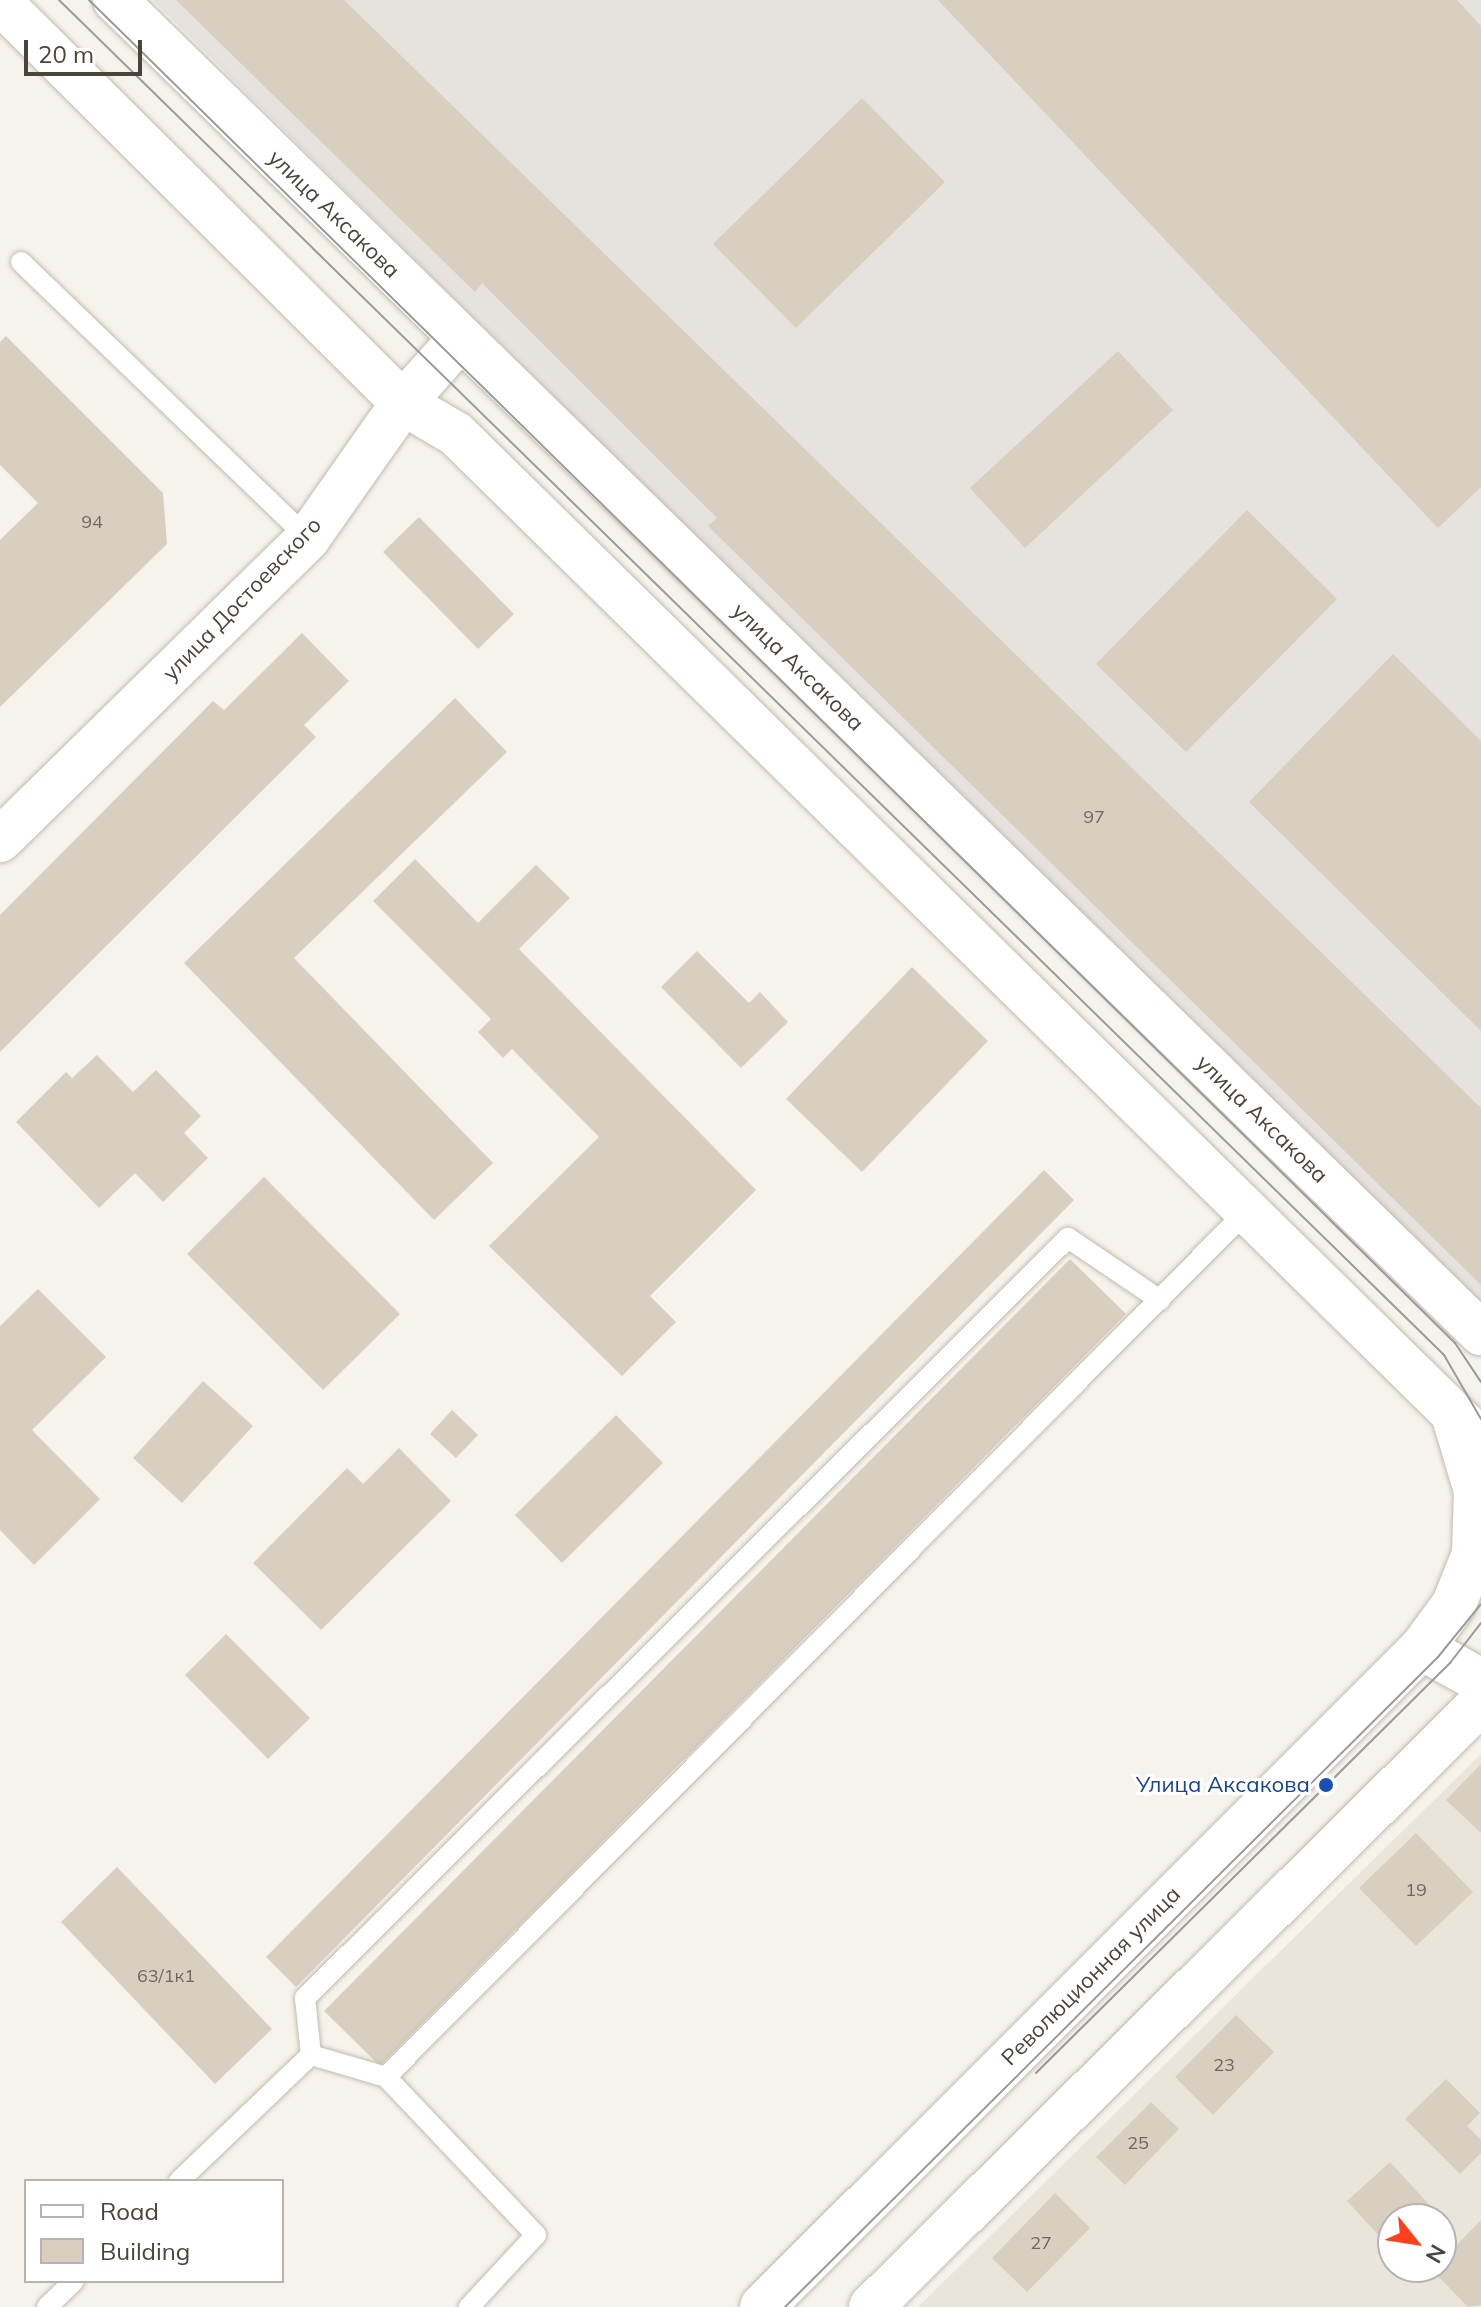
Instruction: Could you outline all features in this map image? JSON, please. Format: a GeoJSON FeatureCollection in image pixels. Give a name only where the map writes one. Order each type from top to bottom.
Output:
{"type":"FeatureCollection","features":[{"type":"Feature","properties":{"kind":"street","name":"улица Аксакова"},"geometry":{"type":"LineString","coordinates":[[115,0],[1481,1333]]}},
{"type":"Feature","properties":{"kind":"street"},"geometry":{"type":"LineString","coordinates":[[0,2],[403,403],[456,434],[1467,1427]]}},
{"type":"Feature","properties":{"kind":"street","name":"улица Достоевского"},"geometry":{"type":"LineString","coordinates":[[0,840],[308,538],[403,403],[461,338]]}},
{"type":"Feature","properties":{"kind":"street","name":"Революционная улица"},"geometry":{"type":"LineString","coordinates":[[762,2307],[1422,1648],[1454,1604],[1474,1554],[1476,1491],[1467,1427]]}},
{"type":"Feature","properties":{"kind":"street"},"geometry":{"type":"LineString","coordinates":[[1422,1648],[1481,1681]]}},
{"type":"Feature","properties":{"kind":"street"},"geometry":{"type":"LineString","coordinates":[[871,2307],[1481,1703]]}},
{"type":"Feature","properties":{"kind":"lane"},"geometry":{"type":"LineString","coordinates":[[21,262],[308,538]]}},
{"type":"Feature","properties":{"kind":"lane"},"geometry":{"type":"LineString","coordinates":[[386,2077],[1246,1212]]}},
{"type":"Feature","properties":{"kind":"lane"},"geometry":{"type":"LineString","coordinates":[[311,2055],[305,1998],[1068,1238],[1160,1300]]}},
{"type":"Feature","properties":{"kind":"lane"},"geometry":{"type":"LineString","coordinates":[[311,2055],[386,2077],[536,2235],[469,2307]]}},
{"type":"Feature","properties":{"kind":"lane"},"geometry":{"type":"LineString","coordinates":[[181,2179],[311,2055]]}},
{"type":"Feature","properties":{"kind":"lane"},"geometry":{"type":"LineString","coordinates":[[47,2307],[72,2283]]}},
{"type":"Feature","properties":{"kind":"shaded area"},"geometry":{"type":"Polygon","coordinates":[[[153,0],[1481,0],[1481,1310],[457,302],[153,0]]]}},
{"type":"Feature","properties":{"kind":"shaded area"},"geometry":{"type":"Polygon","coordinates":[[[1481,1754],[1481,2307],[918,2307],[1481,1754]]]}},
{"type":"Feature","properties":{"kind":"building"},"geometry":{"type":"Polygon","coordinates":[[[176,0],[344,0],[1481,1108],[1481,1285],[708,526],[717,518],[482,283],[475,292],[176,0]]]}},
{"type":"Feature","properties":{"kind":"building"},"geometry":{"type":"Polygon","coordinates":[[[938,0],[1457,0],[1481,26],[1481,487],[1438,528],[938,0]]]}},
{"type":"Feature","properties":{"kind":"building"},"geometry":{"type":"Polygon","coordinates":[[[862,98],[945,182],[796,328],[713,244],[862,98]]]}},
{"type":"Feature","properties":{"kind":"building"},"geometry":{"type":"Polygon","coordinates":[[[6,336],[163,493],[167,544],[0,707],[0,540],[38,503],[0,465],[0,342],[6,336]]]}},
{"type":"Feature","properties":{"kind":"building"},"geometry":{"type":"Polygon","coordinates":[[[1118,351],[1173,410],[1025,548],[970,488],[1118,351]]]}},
{"type":"Feature","properties":{"kind":"building"},"geometry":{"type":"Polygon","coordinates":[[[1247,510],[1337,599],[1186,752],[1096,664],[1247,510]]]}},
{"type":"Feature","properties":{"kind":"building"},"geometry":{"type":"Polygon","coordinates":[[[419,517],[514,614],[478,649],[383,552],[419,517]]]}},
{"type":"Feature","properties":{"kind":"building"},"geometry":{"type":"Polygon","coordinates":[[[302,633],[349,681],[304,725],[316,737],[0,1052],[0,915],[213,701],[224,710],[302,633]]]}},
{"type":"Feature","properties":{"kind":"building"},"geometry":{"type":"Polygon","coordinates":[[[1393,654],[1481,741],[1481,1031],[1249,802],[1393,654]]]}},
{"type":"Feature","properties":{"kind":"building"},"geometry":{"type":"Polygon","coordinates":[[[455,698],[507,752],[294,958],[493,1163],[434,1220],[184,963],[455,698]]]}},
{"type":"Feature","properties":{"kind":"building"},"geometry":{"type":"Polygon","coordinates":[[[415,859],[478,923],[536,865],[570,898],[519,949],[756,1190],[650,1296],[676,1322],[622,1376],[489,1246],[599,1137],[512,1049],[503,1058],[478,1032],[491,1019],[373,901],[415,859]]]}},
{"type":"Feature","properties":{"kind":"building"},"geometry":{"type":"Polygon","coordinates":[[[697,951],[749,1003],[760,992],[788,1022],[741,1068],[661,987],[697,951]]]}},
{"type":"Feature","properties":{"kind":"building"},"geometry":{"type":"Polygon","coordinates":[[[912,967],[988,1041],[862,1172],[786,1099],[912,967]]]}},
{"type":"Feature","properties":{"kind":"building"},"geometry":{"type":"Polygon","coordinates":[[[97,1055],[133,1092],[156,1070],[201,1116],[184,1133],[208,1158],[163,1202],[135,1173],[99,1208],[16,1122],[66,1072],[72,1078],[97,1055]]]}},
{"type":"Feature","properties":{"kind":"building"},"geometry":{"type":"Polygon","coordinates":[[[1044,1170],[1074,1200],[296,1987],[266,1957],[1044,1170]]]}},
{"type":"Feature","properties":{"kind":"building"},"geometry":{"type":"Polygon","coordinates":[[[264,1177],[400,1314],[323,1390],[187,1254],[264,1177]]]}},
{"type":"Feature","properties":{"kind":"building"},"geometry":{"type":"Polygon","coordinates":[[[1070,1259],[1126,1314],[380,2066],[324,2011],[1070,1259]]]}},
{"type":"Feature","properties":{"kind":"building"},"geometry":{"type":"Polygon","coordinates":[[[38,1289],[106,1357],[32,1430],[100,1499],[34,1565],[0,1530],[0,1326],[38,1289]]]}},
{"type":"Feature","properties":{"kind":"building"},"geometry":{"type":"Polygon","coordinates":[[[203,1381],[253,1426],[182,1503],[133,1458],[203,1381]]]}},
{"type":"Feature","properties":{"kind":"building"},"geometry":{"type":"Polygon","coordinates":[[[452,1410],[478,1435],[456,1458],[430,1434],[452,1410]]]}},
{"type":"Feature","properties":{"kind":"building"},"geometry":{"type":"Polygon","coordinates":[[[616,1415],[663,1463],[562,1563],[515,1515],[616,1415]]]}},
{"type":"Feature","properties":{"kind":"building"},"geometry":{"type":"Polygon","coordinates":[[[399,1448],[451,1501],[321,1630],[253,1563],[347,1468],[363,1484],[399,1448]]]}},
{"type":"Feature","properties":{"kind":"building"},"geometry":{"type":"Polygon","coordinates":[[[226,1634],[310,1718],[268,1759],[185,1675],[226,1634]]]}},
{"type":"Feature","properties":{"kind":"building"},"geometry":{"type":"Polygon","coordinates":[[[1481,1764],[1481,1833],[1446,1800],[1481,1764]]]}},
{"type":"Feature","properties":{"kind":"building"},"geometry":{"type":"Polygon","coordinates":[[[1416,1833],[1473,1892],[1416,1946],[1359,1888],[1416,1833]]]}},
{"type":"Feature","properties":{"kind":"building"},"geometry":{"type":"Polygon","coordinates":[[[117,1867],[272,2029],[215,2084],[61,1922],[117,1867]]]}},
{"type":"Feature","properties":{"kind":"building"},"geometry":{"type":"Polygon","coordinates":[[[1236,2015],[1274,2052],[1213,2115],[1175,2077],[1236,2015]]]}},
{"type":"Feature","properties":{"kind":"building"},"geometry":{"type":"Polygon","coordinates":[[[1446,2079],[1480,2113],[1467,2126],[1481,2140],[1481,2153],[1460,2174],[1405,2119],[1446,2079]]]}},
{"type":"Feature","properties":{"kind":"building"},"geometry":{"type":"Polygon","coordinates":[[[1151,2102],[1179,2129],[1125,2185],[1096,2157],[1151,2102]]]}},
{"type":"Feature","properties":{"kind":"building"},"geometry":{"type":"Polygon","coordinates":[[[1390,2162],[1428,2203],[1377,2203],[1377,2234],[1347,2201],[1390,2162]]]}},
{"type":"Feature","properties":{"kind":"building"},"geometry":{"type":"Polygon","coordinates":[[[1055,2193],[1090,2228],[1027,2292],[992,2258],[1055,2193]]]}},
{"type":"Feature","properties":{"kind":"building"},"geometry":{"type":"Polygon","coordinates":[[[1481,2220],[1481,2305],[1468,2307],[1445,2283],[1457,2283],[1457,2244],[1481,2220]]]}},
{"type":"Feature","properties":{"kind":"tram line"},"geometry":{"type":"LineString","coordinates":[[59,0],[1444,1355],[1481,1419]]}},
{"type":"Feature","properties":{"kind":"tram line"},"geometry":{"type":"LineString","coordinates":[[89,0],[1455,1343],[1481,1382]]}},
{"type":"Feature","properties":{"kind":"tram line"},"geometry":{"type":"LineString","coordinates":[[785,2307],[1438,1657],[1481,1604]]}},
{"type":"Feature","properties":{"kind":"tram line"},"geometry":{"type":"LineString","coordinates":[[1036,2073],[1450,1663],[1481,1623]]}},
{"type":"Feature","properties":{"kind":"place","name":"Улица Аксакова"},"geometry":{"type":"Point","coordinates":[1326,1785]}}]}
